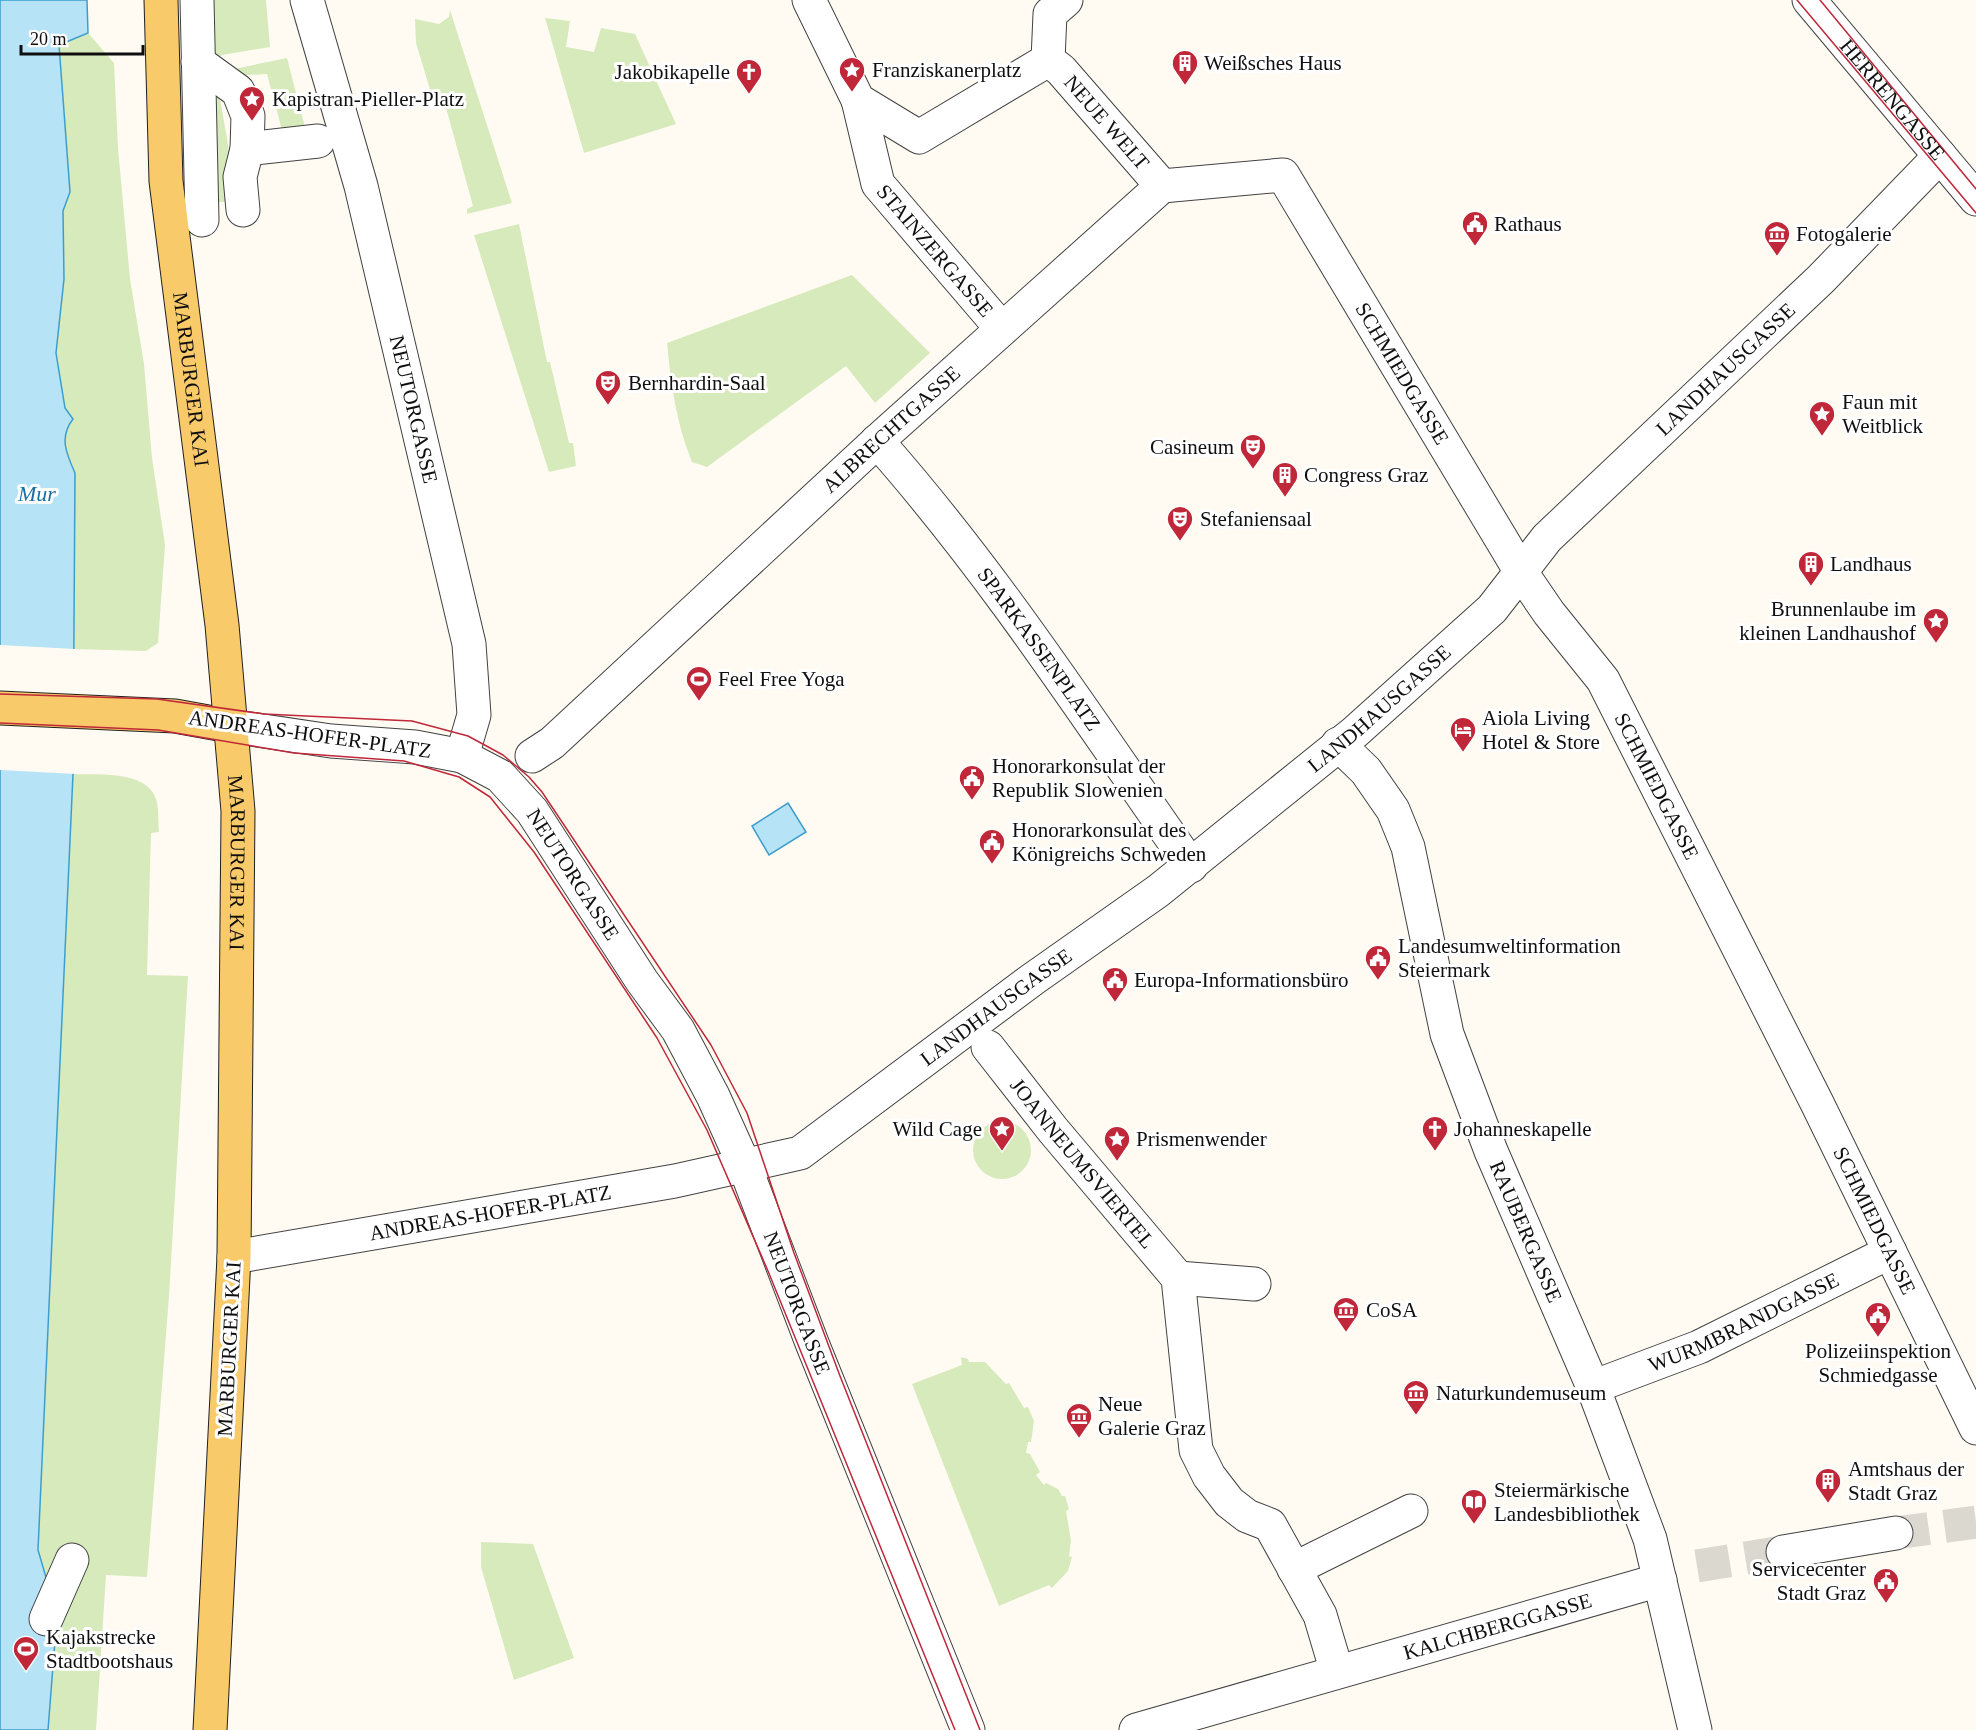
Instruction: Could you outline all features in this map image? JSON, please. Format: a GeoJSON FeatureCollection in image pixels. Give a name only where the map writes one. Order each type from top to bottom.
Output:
{"type":"FeatureCollection","features":[{"type":"Feature","properties":{"kind":"main road","name":"MARBURGER KAI"},"geometry":{"type":"LineString","coordinates":[[161,0],[166,181],[222,626],[238,811],[234,1257],[230,1298],[210,1730]]}},
{"type":"Feature","properties":{"kind":"main road","name":"ANDREAS-HOFER-PLATZ"},"geometry":{"type":"LineString","coordinates":[[0,708],[158,716],[230,726]]}},
{"type":"Feature","properties":{"kind":"street"},"geometry":{"type":"LineString","coordinates":[[197,0],[202,220]]}},
{"type":"Feature","properties":{"kind":"street","name":"NEUTORGASSE"},"geometry":{"type":"LineString","coordinates":[[307,0],[361,186],[469,644],[474,716],[462,756],[500,776],[532,812],[642,981],[678,1030],[745,1167],[812,1343],[968,1730]]}},
{"type":"Feature","properties":{"kind":"street"},"geometry":{"type":"LineString","coordinates":[[809,0],[858,100],[920,137],[1065,64],[1050,14],[1066,0]]}},
{"type":"Feature","properties":{"kind":"street","name":"HERRENGASSE"},"geometry":{"type":"LineString","coordinates":[[1809,0],[1976,199]]}},
{"type":"Feature","properties":{"kind":"street"},"geometry":{"type":"LineString","coordinates":[[198,62],[238,91],[248,116],[247,149],[240,177],[243,210]]}},
{"type":"Feature","properties":{"kind":"street","name":"NEUE WELT"},"geometry":{"type":"LineString","coordinates":[[1065,64],[1162,186]]}},
{"type":"Feature","properties":{"kind":"street","name":"STAINZERGASSE"},"geometry":{"type":"LineString","coordinates":[[858,100],[878,184],[1002,329]]}},
{"type":"Feature","properties":{"kind":"street"},"geometry":{"type":"LineString","coordinates":[[247,149],[318,141]]}},
{"type":"Feature","properties":{"kind":"street","name":"LANDHAUSGASSE"},"geometry":{"type":"LineString","coordinates":[[745,1167],[800,1153],[963,1030],[1191,866],[1347,738],[1486,615],[1547,538],[1821,279],[1940,156]]}},
{"type":"Feature","properties":{"kind":"street","name":"SCHMIEDGASSE"},"geometry":{"type":"LineString","coordinates":[[1162,186],[1283,176],[1521,572],[1549,613],[1603,680],[1976,1428]]}},
{"type":"Feature","properties":{"kind":"street","name":"ALBRECHTGASSE"},"geometry":{"type":"LineString","coordinates":[[532,756],[552,743],[877,441],[1162,186]]}},
{"type":"Feature","properties":{"kind":"street","name":"SPARKASSENPLATZ"},"geometry":{"type":"LineString","coordinates":[[877,441],[914,482],[1059,672],[1191,866]]}},
{"type":"Feature","properties":{"kind":"street","name":"ANDREAS-HOFER-PLATZ"},"geometry":{"type":"LineString","coordinates":[[230,726],[331,741],[415,747],[462,756]]}},
{"type":"Feature","properties":{"kind":"street","name":"RAUBERGASSE"},"geometry":{"type":"LineString","coordinates":[[1347,738],[1393,810],[1408,847],[1447,1034],[1491,1151],[1593,1387],[1650,1539],[1695,1730]]}},
{"type":"Feature","properties":{"kind":"street","name":"JOANNEUMSVIERTEL"},"geometry":{"type":"LineString","coordinates":[[988,1047],[1053,1131],[1178,1278]]}},
{"type":"Feature","properties":{"kind":"street","name":"ANDREAS-HOFER-PLATZ"},"geometry":{"type":"LineString","coordinates":[[234,1257],[745,1167]]}},
{"type":"Feature","properties":{"kind":"street","name":"WURMBRANDGASSE"},"geometry":{"type":"LineString","coordinates":[[1593,1387],[1699,1347],[1890,1252]]}},
{"type":"Feature","properties":{"kind":"street"},"geometry":{"type":"LineString","coordinates":[[1254,1284],[1178,1278],[1196,1450],[1209,1476],[1229,1502],[1247,1516],[1270,1525],[1319,1615],[1337,1672]]}},
{"type":"Feature","properties":{"kind":"street"},"geometry":{"type":"LineString","coordinates":[[1294,1569],[1411,1511]]}},
{"type":"Feature","properties":{"kind":"street"},"geometry":{"type":"LineString","coordinates":[[1784,1552],[1896,1533]]}},
{"type":"Feature","properties":{"kind":"street"},"geometry":{"type":"LineString","coordinates":[[46,1619],[72,1560]]}},
{"type":"Feature","properties":{"kind":"street","name":"KALCHBERGGASSE"},"geometry":{"type":"LineString","coordinates":[[1136,1730],[1660,1580]]}},
{"type":"Feature","properties":{"kind":"green space"},"geometry":{"type":"Polygon","coordinates":[[[205,0],[266,0],[270,47],[222,55],[211,61],[205,0]]]}},
{"type":"Feature","properties":{"kind":"green space"},"geometry":{"type":"Polygon","coordinates":[[[450,10],[512,203],[467,214],[467,209],[473,206],[445,104],[435,106],[416,43],[415,19],[439,24],[449,17],[450,10]]]}},
{"type":"Feature","properties":{"kind":"green space"},"geometry":{"type":"Polygon","coordinates":[[[545,18],[570,21],[566,47],[594,52],[601,28],[635,34],[676,124],[584,153],[545,18]]]}},
{"type":"Feature","properties":{"kind":"green space"},"geometry":{"type":"Polygon","coordinates":[[[88,33],[114,63],[118,148],[130,279],[144,364],[152,458],[165,545],[158,643],[146,651],[72,649],[75,473],[65,439],[73,419],[65,408],[56,353],[64,279],[63,211],[70,192],[59,45],[88,33]]]}},
{"type":"Feature","properties":{"kind":"green space"},"geometry":{"type":"Polygon","coordinates":[[[287,58],[307,135],[283,134],[267,74],[229,76],[215,66],[229,63],[234,69],[287,58]]]}},
{"type":"Feature","properties":{"kind":"green space"},"geometry":{"type":"Polygon","coordinates":[[[205,83],[218,87],[238,202],[219,202],[210,193],[205,83]]]}},
{"type":"Feature","properties":{"kind":"green space"},"geometry":{"type":"Polygon","coordinates":[[[519,224],[547,362],[550,362],[569,443],[573,443],[576,466],[549,472],[474,235],[519,224]]]}},
{"type":"Feature","properties":{"kind":"green space"},"geometry":{"type":"Polygon","coordinates":[[[852,275],[930,353],[875,403],[846,366],[707,467],[692,462],[675,403],[667,343],[852,275]]]}},
{"type":"Feature","properties":{"kind":"green space"},"geometry":{"type":"Polygon","coordinates":[[[73,774],[120,776],[142,783],[151,790],[157,803],[159,832],[151,833],[147,975],[188,976],[169,1296],[147,1577],[106,1575],[96,1730],[48,1730],[38,1550],[73,774]]]}},
{"type":"Feature","properties":{"kind":"green space","name":"Wild Cage"},"geometry":{"type":"Polygon","coordinates":[[[996,1121],[1008,1121],[1023,1129],[1031,1144],[1031,1156],[1023,1171],[1008,1179],[996,1179],[981,1171],[973,1156],[973,1144],[981,1129],[996,1121]]]}},
{"type":"Feature","properties":{"kind":"green space"},"geometry":{"type":"Polygon","coordinates":[[[961,1357],[968,1359],[969,1362],[985,1362],[1006,1384],[1009,1383],[1024,1408],[1028,1407],[1034,1421],[1031,1442],[1028,1442],[1026,1453],[1030,1454],[1040,1472],[1036,1475],[1044,1485],[1046,1483],[1058,1489],[1062,1496],[1065,1496],[1069,1509],[1066,1511],[1071,1541],[1069,1556],[1072,1557],[1068,1571],[1052,1588],[1049,1585],[999,1606],[912,1384],[962,1365],[961,1357]]]}},
{"type":"Feature","properties":{"kind":"green space"},"geometry":{"type":"Polygon","coordinates":[[[481,1542],[533,1544],[574,1658],[514,1680],[481,1567],[481,1542]]]}},
{"type":"Feature","properties":{"kind":"water","name":"Mur"},"geometry":{"type":"Polygon","coordinates":[[[0,0],[87,0],[88,33],[59,45],[70,192],[63,211],[64,279],[56,353],[65,408],[73,419],[66,432],[65,445],[75,473],[73,774],[38,1550],[57,1615],[48,1730],[0,1730],[0,0]]]}},
{"type":"Feature","properties":{"kind":"water"},"geometry":{"type":"Polygon","coordinates":[[[788,803],[806,832],[769,855],[752,826],[788,803]]]}},
{"type":"Feature","properties":{"kind":"pier"},"geometry":{"type":"Polygon","coordinates":[[[0,645],[75,649],[76,774],[0,770],[0,645]]]}},
{"type":"Feature","properties":{"kind":"tunnel"},"geometry":{"type":"LineString","coordinates":[[1896,1533],[1976,1522]]}},
{"type":"Feature","properties":{"kind":"tunnel"},"geometry":{"type":"LineString","coordinates":[[1697,1566],[1783,1552]]}},
{"type":"Feature","properties":{"kind":"tram line"},"geometry":{"type":"LineString","coordinates":[[1797,0],[1976,213]]}},
{"type":"Feature","properties":{"kind":"tram line"},"geometry":{"type":"LineString","coordinates":[[1820,0],[1976,189]]}},
{"type":"Feature","properties":{"kind":"tram line"},"geometry":{"type":"LineString","coordinates":[[0,694],[157,699],[264,714],[412,721],[468,736],[503,755],[529,777],[542,792],[711,1045],[747,1113],[794,1253],[840,1376],[980,1730]]}},
{"type":"Feature","properties":{"kind":"tram line"},"geometry":{"type":"LineString","coordinates":[[0,723],[158,730],[294,753],[404,761],[459,777],[490,797],[534,852],[657,1038],[707,1130],[768,1271],[955,1730]]}},
{"type":"Feature","properties":{"kind":"place","name":"Weißsches Haus"},"geometry":{"type":"Point","coordinates":[1185,86]}},
{"type":"Feature","properties":{"kind":"place","name":"Franziskanerplatz"},"geometry":{"type":"Point","coordinates":[852,93]}},
{"type":"Feature","properties":{"kind":"place","name":"Jakobikapelle"},"geometry":{"type":"Point","coordinates":[749,95]}},
{"type":"Feature","properties":{"kind":"place","name":"Kapistran-Pieller-Platz"},"geometry":{"type":"Point","coordinates":[252,122]}},
{"type":"Feature","properties":{"kind":"place","name":"Rathaus"},"geometry":{"type":"Point","coordinates":[1475,247]}},
{"type":"Feature","properties":{"kind":"place","name":"Fotogalerie"},"geometry":{"type":"Point","coordinates":[1777,257]}},
{"type":"Feature","properties":{"kind":"place","name":"Bernhardin-Saal"},"geometry":{"type":"Point","coordinates":[608,406]}},
{"type":"Feature","properties":{"kind":"place","name":"Faun mit Weitblick"},"geometry":{"type":"Point","coordinates":[1822,437]}},
{"type":"Feature","properties":{"kind":"place","name":"Casineum"},"geometry":{"type":"Point","coordinates":[1253,470]}},
{"type":"Feature","properties":{"kind":"place","name":"Congress Graz"},"geometry":{"type":"Point","coordinates":[1285,498]}},
{"type":"Feature","properties":{"kind":"place","name":"Stefaniensaal"},"geometry":{"type":"Point","coordinates":[1180,542]}},
{"type":"Feature","properties":{"kind":"place","name":"Landhaus"},"geometry":{"type":"Point","coordinates":[1811,587]}},
{"type":"Feature","properties":{"kind":"place","name":"Brunnenlaube im kleinen Landhaushof"},"geometry":{"type":"Point","coordinates":[1936,644]}},
{"type":"Feature","properties":{"kind":"place","name":"Feel Free Yoga"},"geometry":{"type":"Point","coordinates":[699,702]}},
{"type":"Feature","properties":{"kind":"place","name":"Aiola Living Hotel & Store"},"geometry":{"type":"Point","coordinates":[1463,753]}},
{"type":"Feature","properties":{"kind":"place","name":"Honorarkonsulat der Republik Slowenien"},"geometry":{"type":"Point","coordinates":[972,801]}},
{"type":"Feature","properties":{"kind":"place","name":"Honorarkonsulat des Königreichs Schweden"},"geometry":{"type":"Point","coordinates":[992,865]}},
{"type":"Feature","properties":{"kind":"place","name":"Landesumweltinformation Steiermark"},"geometry":{"type":"Point","coordinates":[1378,981]}},
{"type":"Feature","properties":{"kind":"place","name":"Europa-Informationsbüro"},"geometry":{"type":"Point","coordinates":[1115,1003]}},
{"type":"Feature","properties":{"kind":"place","name":"Wild Cage"},"geometry":{"type":"Point","coordinates":[1002,1152]}},
{"type":"Feature","properties":{"kind":"place","name":"Johanneskapelle"},"geometry":{"type":"Point","coordinates":[1435,1152]}},
{"type":"Feature","properties":{"kind":"place","name":"Prismenwender"},"geometry":{"type":"Point","coordinates":[1117,1162]}},
{"type":"Feature","properties":{"kind":"place","name":"CoSA"},"geometry":{"type":"Point","coordinates":[1346,1333]}},
{"type":"Feature","properties":{"kind":"place","name":"Polizeiinspektion Schmiedgasse"},"geometry":{"type":"Point","coordinates":[1878,1338]}},
{"type":"Feature","properties":{"kind":"place","name":"Naturkundemuseum"},"geometry":{"type":"Point","coordinates":[1416,1416]}},
{"type":"Feature","properties":{"kind":"place","name":"Neue Galerie Graz"},"geometry":{"type":"Point","coordinates":[1079,1439]}},
{"type":"Feature","properties":{"kind":"place","name":"Amtshaus der Stadt Graz"},"geometry":{"type":"Point","coordinates":[1828,1504]}},
{"type":"Feature","properties":{"kind":"place","name":"Steiermärkische Landesbibliothek"},"geometry":{"type":"Point","coordinates":[1474,1525]}},
{"type":"Feature","properties":{"kind":"place","name":"Servicecenter Stadt Graz"},"geometry":{"type":"Point","coordinates":[1886,1604]}},
{"type":"Feature","properties":{"kind":"place","name":"Kajakstrecke Stadtbootshaus"},"geometry":{"type":"Point","coordinates":[26,1672]}}]}
